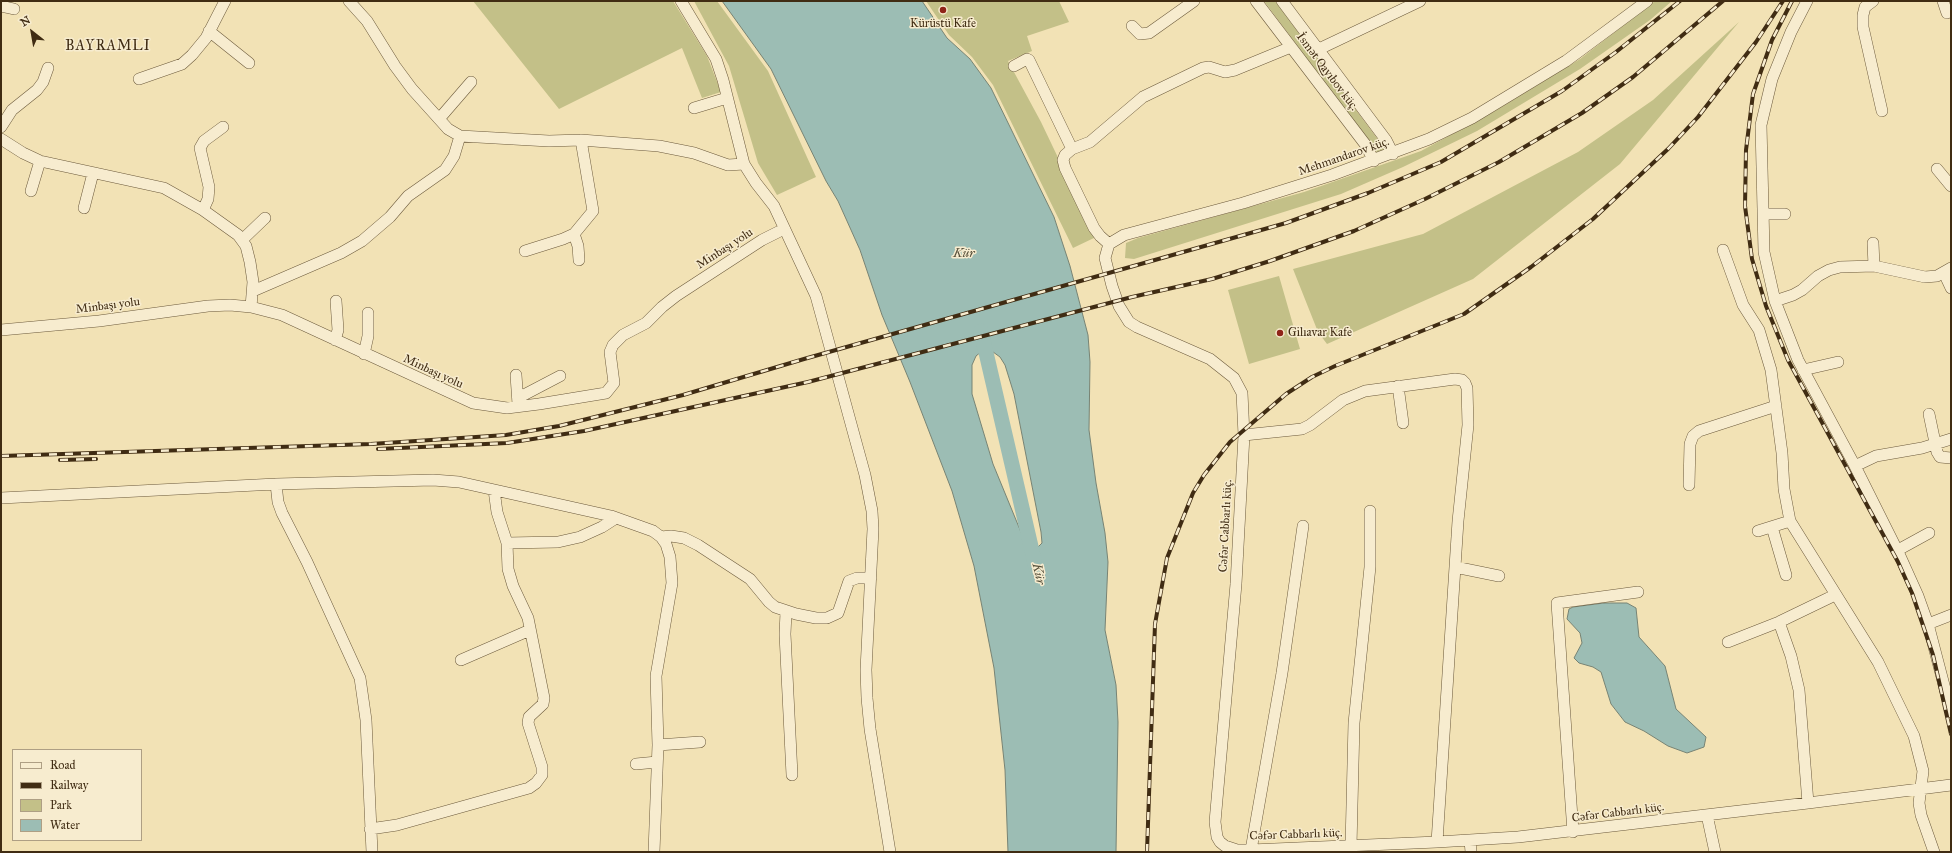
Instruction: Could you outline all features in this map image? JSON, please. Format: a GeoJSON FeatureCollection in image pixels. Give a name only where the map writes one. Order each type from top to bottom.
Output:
{"type":"FeatureCollection","features":[{"type":"Feature","properties":{"kind":"street"},"geometry":{"type":"LineString","coordinates":[[139,79],[187,60],[209,31],[225,1]]}},
{"type":"Feature","properties":{"kind":"street"},"geometry":{"type":"LineString","coordinates":[[349,1],[367,21],[395,66],[448,129],[460,136],[549,141],[581,140],[659,146],[694,153],[728,165],[744,164]]}},
{"type":"Feature","properties":{"kind":"street"},"geometry":{"type":"LineString","coordinates":[[681,1],[716,59],[744,164],[756,183],[774,206],[816,296],[866,475],[872,511],[871,578],[866,670],[867,698],[870,729],[890,852]]}},
{"type":"Feature","properties":{"kind":"street"},"geometry":{"type":"LineString","coordinates":[[1132,26],[1140,34],[1149,33],[1194,1]]}},
{"type":"Feature","properties":{"kind":"street","name":"İsmət Qayıbov küç."},"geometry":{"type":"LineString","coordinates":[[1256,1],[1365,144],[1374,161]]}},
{"type":"Feature","properties":{"kind":"street","name":"İsmət Qayıbov küç."},"geometry":{"type":"LineString","coordinates":[[1282,1],[1386,140],[1393,154]]}},
{"type":"Feature","properties":{"kind":"street"},"geometry":{"type":"LineString","coordinates":[[1318,48],[1420,1]]}},
{"type":"Feature","properties":{"kind":"street","name":"Mehmandarov küç."},"geometry":{"type":"LineString","coordinates":[[1109,244],[1124,235],[1250,201],[1374,161],[1448,130],[1536,80],[1592,43],[1647,1]]}},
{"type":"Feature","properties":{"kind":"street"},"geometry":{"type":"LineString","coordinates":[[1808,1],[1791,32],[1772,79],[1761,124],[1760,147],[1764,252],[1775,300],[1784,328],[1803,370],[1898,550],[1918,596],[1928,624],[1951,712]]}},
{"type":"Feature","properties":{"kind":"street"},"geometry":{"type":"LineString","coordinates":[[1873,1],[1866,7],[1863,15],[1863,27],[1882,111]]}},
{"type":"Feature","properties":{"kind":"street"},"geometry":{"type":"LineString","coordinates":[[1943,1],[1947,13]]}},
{"type":"Feature","properties":{"kind":"street"},"geometry":{"type":"LineString","coordinates":[[1,6],[14,9]]}},
{"type":"Feature","properties":{"kind":"street"},"geometry":{"type":"LineString","coordinates":[[209,31],[249,64]]}},
{"type":"Feature","properties":{"kind":"street"},"geometry":{"type":"LineString","coordinates":[[1109,244],[1094,228],[1065,168],[1065,155],[1072,149],[1090,142],[1143,98],[1203,68],[1209,67],[1225,72],[1235,70],[1292,47]]}},
{"type":"Feature","properties":{"kind":"street"},"geometry":{"type":"LineString","coordinates":[[1014,66],[1027,59],[1029,60],[1072,149]]}},
{"type":"Feature","properties":{"kind":"street"},"geometry":{"type":"LineString","coordinates":[[1,127],[12,110],[38,90],[43,82],[48,68]]}},
{"type":"Feature","properties":{"kind":"street"},"geometry":{"type":"LineString","coordinates":[[439,119],[471,82]]}},
{"type":"Feature","properties":{"kind":"street"},"geometry":{"type":"LineString","coordinates":[[694,108],[727,98]]}},
{"type":"Feature","properties":{"kind":"street"},"geometry":{"type":"LineString","coordinates":[[203,210],[208,199],[209,187],[200,148],[204,141],[224,127]]}},
{"type":"Feature","properties":{"kind":"street"},"geometry":{"type":"LineString","coordinates":[[253,291],[341,253],[362,241],[390,217],[408,196],[445,170],[454,156],[460,136]]}},
{"type":"Feature","properties":{"kind":"street"},"geometry":{"type":"LineString","coordinates":[[1,139],[40,162],[164,188],[203,210],[232,230],[242,240],[250,262],[253,291],[251,307]]}},
{"type":"Feature","properties":{"kind":"street"},"geometry":{"type":"LineString","coordinates":[[525,250],[574,234],[591,214],[594,208],[581,140]]}},
{"type":"Feature","properties":{"kind":"street"},"geometry":{"type":"LineString","coordinates":[[31,191],[40,162]]}},
{"type":"Feature","properties":{"kind":"street"},"geometry":{"type":"LineString","coordinates":[[1937,169],[1951,186]]}},
{"type":"Feature","properties":{"kind":"street"},"geometry":{"type":"LineString","coordinates":[[84,208],[93,173]]}},
{"type":"Feature","properties":{"kind":"street"},"geometry":{"type":"LineString","coordinates":[[1762,214],[1785,214]]}},
{"type":"Feature","properties":{"kind":"street"},"geometry":{"type":"LineString","coordinates":[[242,240],[265,218]]}},
{"type":"Feature","properties":{"kind":"street","name":"Minbaşı yolu"},"geometry":{"type":"LineString","coordinates":[[1,330],[99,320],[208,306],[230,305],[251,307],[282,315],[473,403],[494,408],[518,402],[598,396],[606,393],[614,383],[610,352],[613,345],[623,334],[646,322],[662,307],[762,240],[784,229]]}},
{"type":"Feature","properties":{"kind":"street"},"geometry":{"type":"LineString","coordinates":[[574,234],[577,241],[579,260]]}},
{"type":"Feature","properties":{"kind":"street"},"geometry":{"type":"LineString","coordinates":[[1873,243],[1874,266]]}},
{"type":"Feature","properties":{"kind":"street","name":"Cəfər Cabbarlı küç."},"geometry":{"type":"LineString","coordinates":[[1109,244],[1105,258],[1112,286],[1128,322],[1210,359],[1234,378],[1242,393],[1244,436],[1236,584],[1215,822],[1217,837],[1224,849],[1251,850],[1437,842],[1573,832],[1808,804],[1951,785]]}},
{"type":"Feature","properties":{"kind":"street"},"geometry":{"type":"LineString","coordinates":[[1723,250],[1743,305],[1759,330],[1771,370],[1782,452],[1784,489],[1790,521],[1878,662],[1914,736],[1922,763],[1920,803],[1921,815],[1934,852]]}},
{"type":"Feature","properties":{"kind":"street"},"geometry":{"type":"LineString","coordinates":[[1775,300],[1802,290],[1818,276],[1829,270],[1840,267],[1874,266],[1925,277],[1937,276],[1947,270],[1951,288]]}},
{"type":"Feature","properties":{"kind":"street"},"geometry":{"type":"LineString","coordinates":[[335,340],[338,330],[336,301]]}},
{"type":"Feature","properties":{"kind":"street"},"geometry":{"type":"LineString","coordinates":[[364,354],[368,336],[368,313]]}},
{"type":"Feature","properties":{"kind":"street"},"geometry":{"type":"LineString","coordinates":[[1803,370],[1838,362]]}},
{"type":"Feature","properties":{"kind":"street"},"geometry":{"type":"LineString","coordinates":[[516,376],[518,402],[560,376]]}},
{"type":"Feature","properties":{"kind":"street"},"geometry":{"type":"LineString","coordinates":[[1244,436],[1302,428],[1310,425],[1353,394],[1365,391],[1455,379],[1462,380],[1467,388],[1468,425],[1459,501],[1437,842]]}},
{"type":"Feature","properties":{"kind":"street"},"geometry":{"type":"LineString","coordinates":[[1398,386],[1403,423]]}},
{"type":"Feature","properties":{"kind":"street"},"geometry":{"type":"LineString","coordinates":[[1689,485],[1690,444],[1693,436],[1709,426],[1776,406]]}},
{"type":"Feature","properties":{"kind":"street"},"geometry":{"type":"LineString","coordinates":[[1929,414],[1937,452],[1940,457],[1951,458]]}},
{"type":"Feature","properties":{"kind":"street"},"geometry":{"type":"LineString","coordinates":[[1855,466],[1876,456],[1922,448],[1951,439]]}},
{"type":"Feature","properties":{"kind":"street"},"geometry":{"type":"LineString","coordinates":[[1,498],[276,484],[433,480],[459,482],[616,518],[638,525],[661,537],[666,544],[670,557],[672,584],[657,663],[658,745],[654,852]]}},
{"type":"Feature","properties":{"kind":"street"},"geometry":{"type":"LineString","coordinates":[[276,484],[278,502],[282,513],[307,562],[360,678],[366,720],[372,852]]}},
{"type":"Feature","properties":{"kind":"street"},"geometry":{"type":"LineString","coordinates":[[370,829],[397,826],[529,788],[536,783],[542,775],[542,767],[528,723],[532,713],[543,704],[544,698],[528,618],[513,586],[508,570],[508,543],[497,512],[494,490]]}},
{"type":"Feature","properties":{"kind":"street"},"geometry":{"type":"LineString","coordinates":[[1351,846],[1354,723],[1370,568],[1370,512]]}},
{"type":"Feature","properties":{"kind":"street"},"geometry":{"type":"LineString","coordinates":[[508,543],[558,542],[580,537],[602,527],[616,518]]}},
{"type":"Feature","properties":{"kind":"street"},"geometry":{"type":"LineString","coordinates":[[1758,531],[1790,521]]}},
{"type":"Feature","properties":{"kind":"street"},"geometry":{"type":"LineString","coordinates":[[1251,850],[1282,673],[1303,526]]}},
{"type":"Feature","properties":{"kind":"street"},"geometry":{"type":"LineString","coordinates":[[1772,527],[1786,575]]}},
{"type":"Feature","properties":{"kind":"street"},"geometry":{"type":"LineString","coordinates":[[1898,550],[1929,533]]}},
{"type":"Feature","properties":{"kind":"street"},"geometry":{"type":"LineString","coordinates":[[661,537],[671,536],[684,538],[698,545],[750,579],[769,602],[786,612],[816,618],[827,618],[838,613],[850,581],[857,578],[871,578]]}},
{"type":"Feature","properties":{"kind":"street"},"geometry":{"type":"LineString","coordinates":[[1455,567],[1499,576]]}},
{"type":"Feature","properties":{"kind":"street"},"geometry":{"type":"LineString","coordinates":[[1573,832],[1557,603],[1638,592]]}},
{"type":"Feature","properties":{"kind":"street"},"geometry":{"type":"LineString","coordinates":[[1728,642],[1779,622],[1835,594]]}},
{"type":"Feature","properties":{"kind":"street"},"geometry":{"type":"LineString","coordinates":[[786,612],[785,634],[792,775]]}},
{"type":"Feature","properties":{"kind":"street"},"geometry":{"type":"LineString","coordinates":[[1928,624],[1951,616]]}},
{"type":"Feature","properties":{"kind":"street"},"geometry":{"type":"LineString","coordinates":[[1779,622],[1791,656],[1799,690],[1808,804]]}},
{"type":"Feature","properties":{"kind":"street"},"geometry":{"type":"LineString","coordinates":[[461,660],[530,630]]}},
{"type":"Feature","properties":{"kind":"street"},"geometry":{"type":"LineString","coordinates":[[658,745],[700,742]]}},
{"type":"Feature","properties":{"kind":"street"},"geometry":{"type":"LineString","coordinates":[[636,764],[657,762]]}},
{"type":"Feature","properties":{"kind":"street"},"geometry":{"type":"LineString","coordinates":[[1707,815],[1715,852]]}},
{"type":"Feature","properties":{"kind":"street"},"geometry":{"type":"LineString","coordinates":[[1470,840],[1471,852]]}},
{"type":"Feature","properties":{"kind":"green space"},"geometry":{"type":"Polygon","coordinates":[[[473,1],[673,1],[707,56],[721,92],[702,98],[682,48],[559,109],[473,1]]]}},
{"type":"Feature","properties":{"kind":"green space"},"geometry":{"type":"Polygon","coordinates":[[[694,1],[717,1],[768,71],[816,177],[777,195],[758,163],[729,66],[694,1]]]}},
{"type":"Feature","properties":{"kind":"green space"},"geometry":{"type":"Polygon","coordinates":[[[926,1],[1059,1],[1069,22],[1027,36],[1032,51],[1008,61],[1041,122],[1096,237],[1073,248],[993,85],[972,57],[949,35],[926,1]]]}},
{"type":"Feature","properties":{"kind":"green space"},"geometry":{"type":"Polygon","coordinates":[[[1264,1],[1275,1],[1385,149],[1377,153],[1264,1]]]}},
{"type":"Feature","properties":{"kind":"green space"},"geometry":{"type":"Polygon","coordinates":[[[1655,1],[1672,1],[1650,20],[1580,69],[1477,131],[1403,167],[1341,194],[1134,259],[1125,258],[1126,243],[1138,238],[1304,192],[1421,151],[1495,111],[1580,59],[1655,1]]]}},
{"type":"Feature","properties":{"kind":"green space"},"geometry":{"type":"Polygon","coordinates":[[[1739,22],[1620,164],[1473,279],[1327,344],[1318,332],[1293,269],[1423,234],[1578,152],[1653,100],[1739,22]]]}},
{"type":"Feature","properties":{"kind":"green space"},"geometry":{"type":"Polygon","coordinates":[[[1279,276],[1300,349],[1249,364],[1228,290],[1279,276]]]}},
{"type":"Feature","properties":{"kind":"water","name":"Kür"},"geometry":{"type":"Polygon","coordinates":[[[722,1],[922,1],[947,38],[970,59],[991,88],[1054,217],[1070,266],[1088,335],[1090,362],[1089,430],[1108,562],[1105,630],[1116,685],[1118,722],[1116,852],[1008,852],[1005,770],[994,668],[974,566],[952,491],[910,382],[882,315],[860,250],[838,201],[826,181],[771,69],[722,1]],[[989,349],[982,351],[976,356],[972,365],[972,394],[993,464],[1027,546],[1035,550],[1042,543],[1041,532],[1014,394],[1005,365],[1000,357],[989,349]]]}},
{"type":"Feature","properties":{"kind":"water"},"geometry":{"type":"Polygon","coordinates":[[[1604,603],[1627,603],[1636,608],[1639,637],[1665,666],[1676,709],[1706,737],[1704,747],[1687,753],[1668,746],[1644,731],[1625,722],[1611,704],[1601,672],[1593,667],[1579,663],[1574,658],[1582,643],[1580,633],[1567,619],[1569,609],[1573,607],[1604,603]]]}},
{"type":"Feature","properties":{"kind":"waterway","name":"Kür"},"geometry":{"type":"LineString","coordinates":[[981,331],[1036,568]]}},
{"type":"Feature","properties":{"kind":"railway"},"geometry":{"type":"LineString","coordinates":[[1,456],[371,444],[506,435],[559,426],[683,395],[804,359],[1286,223],[1368,193],[1441,162],[1562,91],[1616,52],[1680,1]]}},
{"type":"Feature","properties":{"kind":"railway"},"geometry":{"type":"LineString","coordinates":[[378,449],[507,443],[584,431],[808,382],[1132,297],[1212,279],[1270,261],[1354,231],[1425,199],[1499,162],[1582,113],[1633,77],[1723,1]]}},
{"type":"Feature","properties":{"kind":"railway"},"geometry":{"type":"LineString","coordinates":[[1147,852],[1155,624],[1167,558],[1193,493],[1204,475],[1230,442],[1286,394],[1312,377],[1335,366],[1464,314],[1531,267],[1593,219],[1668,149],[1698,117],[1756,42],[1783,1]]}},
{"type":"Feature","properties":{"kind":"railway"},"geometry":{"type":"LineString","coordinates":[[1792,1],[1772,40],[1753,94],[1746,150],[1745,206],[1752,259],[1766,306],[1788,360],[1898,562],[1912,593],[1933,655],[1951,734]]}},
{"type":"Feature","properties":{"kind":"railway"},"geometry":{"type":"LineString","coordinates":[[60,460],[96,459]]}},
{"type":"Feature","properties":{"kind":"place","name":"Kürüstü Kafe"},"geometry":{"type":"Point","coordinates":[943,10]}},
{"type":"Feature","properties":{"kind":"place","name":"Gilıavar Kafe"},"geometry":{"type":"Point","coordinates":[1280,333]}},
{"type":"Feature","properties":{"kind":"district","name":"BAYRAMLI"},"geometry":{"type":"Point","coordinates":[108,47]}}]}
